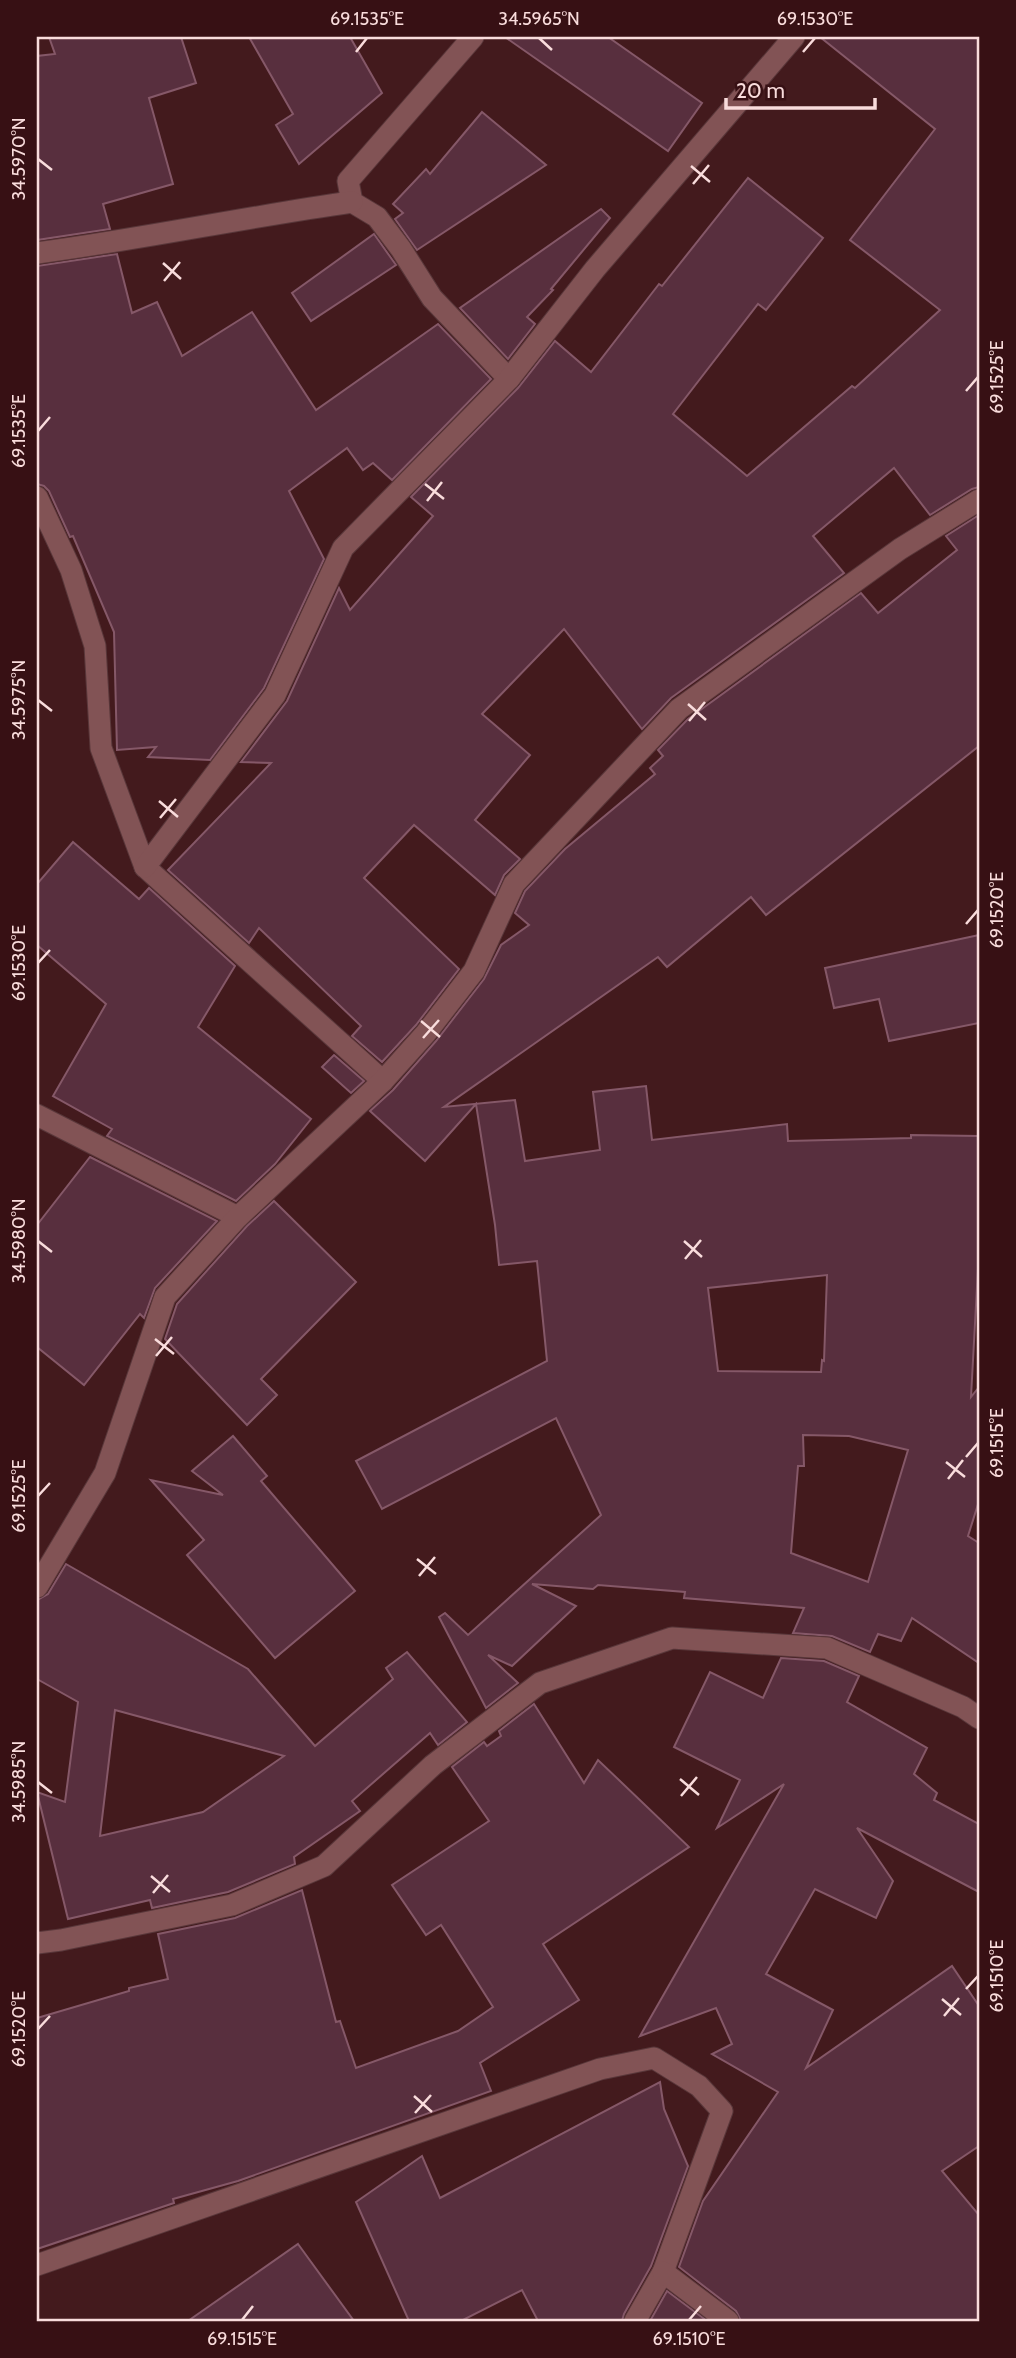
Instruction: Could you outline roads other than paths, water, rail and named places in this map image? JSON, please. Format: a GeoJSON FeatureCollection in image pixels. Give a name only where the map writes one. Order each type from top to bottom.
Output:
{"type":"FeatureCollection","features":[{"type":"Feature","properties":{"kind":"street"},"geometry":{"type":"LineString","coordinates":[[352,202],[348,181],[473,37]]}},
{"type":"Feature","properties":{"kind":"street"},"geometry":{"type":"LineString","coordinates":[[145,867],[275,695],[343,548],[509,379],[595,269],[794,37]]}},
{"type":"Feature","properties":{"kind":"street"},"geometry":{"type":"LineString","coordinates":[[37,253],[352,202],[377,217],[401,248],[432,298],[509,379]]}},
{"type":"Feature","properties":{"kind":"street"},"geometry":{"type":"LineString","coordinates":[[37,497],[71,570],[96,646],[101,748],[145,867],[383,1081]]}},
{"type":"Feature","properties":{"kind":"street"},"geometry":{"type":"LineString","coordinates":[[37,1587],[105,1473],[165,1297],[238,1217],[383,1081],[426,1033],[474,971],[514,884],[679,709],[900,549],[979,500]]}},
{"type":"Feature","properties":{"kind":"street"},"geometry":{"type":"LineString","coordinates":[[37,1115],[238,1217]]}},
{"type":"Feature","properties":{"kind":"street"},"geometry":{"type":"LineString","coordinates":[[37,1942],[61,1940],[232,1905],[324,1866],[433,1765],[540,1683],[672,1639],[827,1648],[963,1707],[979,1718]]}},
{"type":"Feature","properties":{"kind":"street"},"geometry":{"type":"LineString","coordinates":[[37,2265],[600,2069],[654,2058],[699,2086],[722,2111],[663,2272],[635,2321]]}},
{"type":"Feature","properties":{"kind":"street"},"geometry":{"type":"LineString","coordinates":[[663,2272],[728,2321]]}}]}
